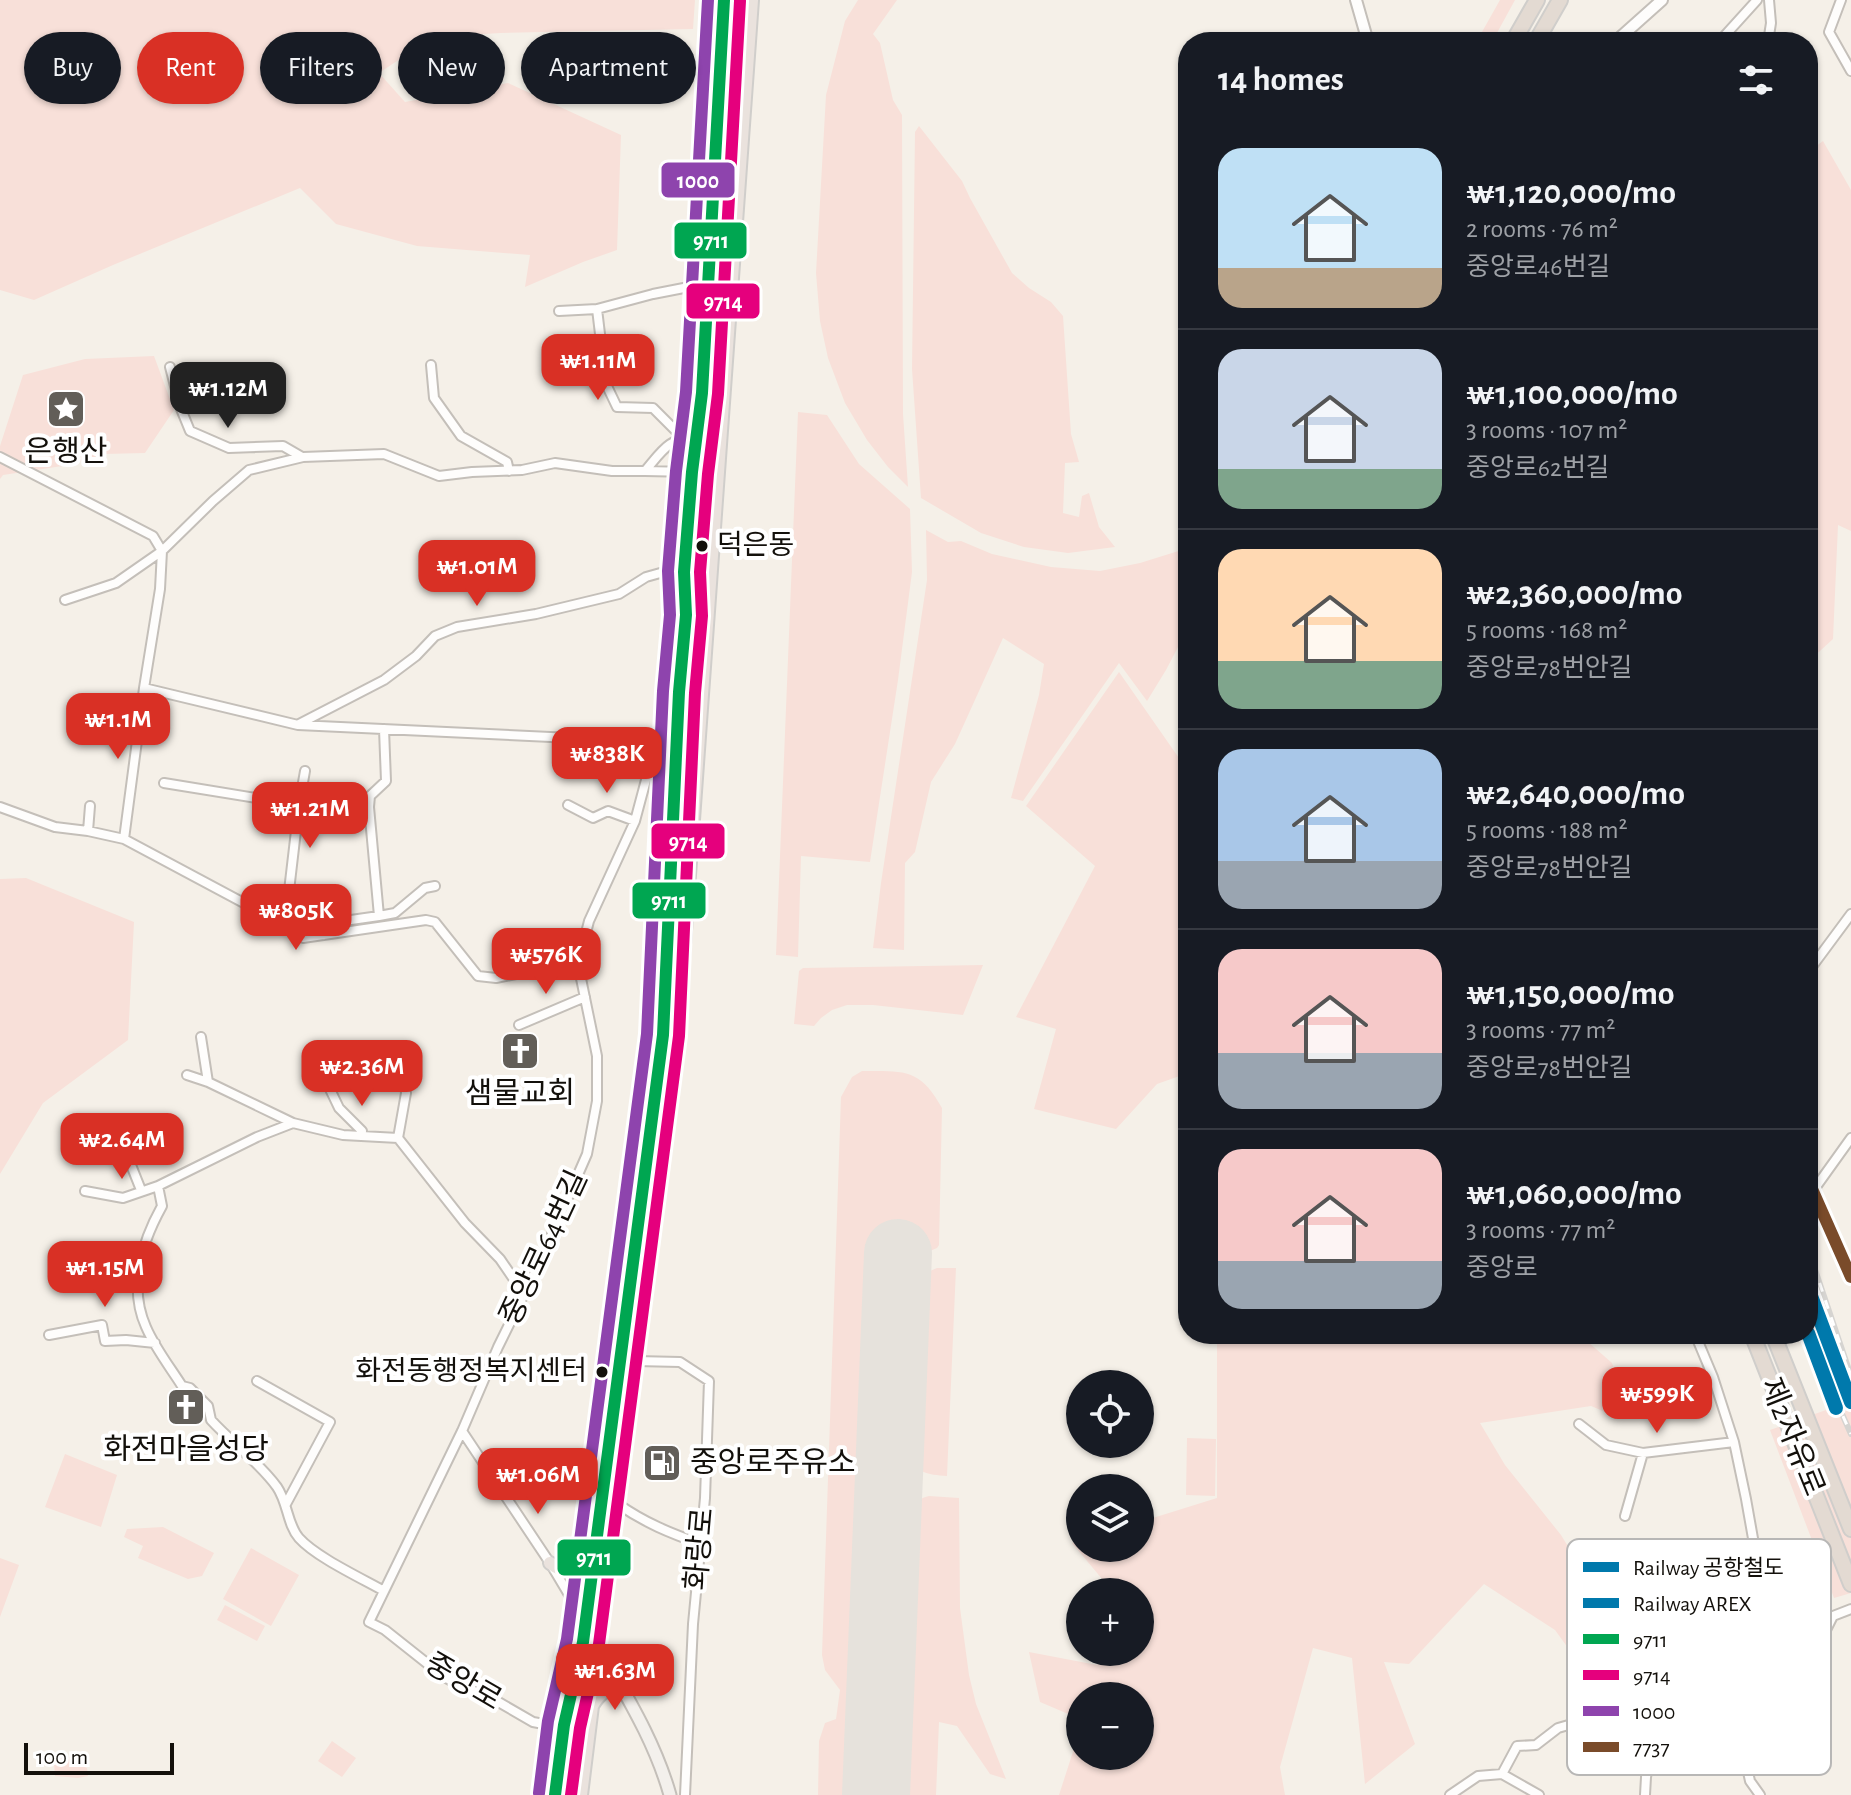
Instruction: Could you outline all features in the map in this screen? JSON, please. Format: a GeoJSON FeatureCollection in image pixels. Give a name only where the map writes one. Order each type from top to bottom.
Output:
{"type":"FeatureCollection","features":[{"type":"Feature","properties":{"kind":"highway"},"geometry":{"type":"LineString","coordinates":[[1519,32],[1537,0]]}},
{"type":"Feature","properties":{"kind":"highway"},"geometry":{"type":"LineString","coordinates":[[1542,32],[1560,0]]}},
{"type":"Feature","properties":{"kind":"highway","name":"제2자유로"},"geometry":{"type":"LineString","coordinates":[[1756,1344],[1851,1584]]}},
{"type":"Feature","properties":{"kind":"highway","name":"제2자유로"},"geometry":{"type":"LineString","coordinates":[[1777,1344],[1851,1529]]}},
{"type":"Feature","properties":{"kind":"main road"},"geometry":{"type":"LineString","coordinates":[[555,1795],[564,1725],[583,1642],[663,1035],[679,692],[686,615],[684,572],[702,393],[724,0]]}},
{"type":"Feature","properties":{"kind":"main road"},"geometry":{"type":"LineString","coordinates":[[581,1795],[596,1640],[618,1504],[678,1028],[752,0]]}},
{"type":"Feature","properties":{"kind":"main road"},"geometry":{"type":"LineString","coordinates":[[550,1563],[561,1570],[577,1569],[593,1553]]}},
{"type":"Feature","properties":{"kind":"main road"},"geometry":{"type":"LineString","coordinates":[[584,1620],[649,1737],[670,1795]]}},
{"type":"Feature","properties":{"kind":"main road"},"geometry":{"type":"LineString","coordinates":[[592,1706],[608,1690],[622,1690]]}},
{"type":"Feature","properties":{"kind":"street"},"geometry":{"type":"LineString","coordinates":[[1356,0],[1365,32]]}},
{"type":"Feature","properties":{"kind":"street"},"geometry":{"type":"LineString","coordinates":[[1626,32],[1662,0]]}},
{"type":"Feature","properties":{"kind":"street"},"geometry":{"type":"LineString","coordinates":[[1728,32],[1757,0]]}},
{"type":"Feature","properties":{"kind":"street"},"geometry":{"type":"LineString","coordinates":[[1769,0],[1770,32]]}},
{"type":"Feature","properties":{"kind":"street"},"geometry":{"type":"LineString","coordinates":[[1841,0],[1829,32],[1851,71]]}},
{"type":"Feature","properties":{"kind":"street"},"geometry":{"type":"LineString","coordinates":[[559,311],[597,309],[653,294],[694,286],[707,287]]}},
{"type":"Feature","properties":{"kind":"street"},"geometry":{"type":"LineString","coordinates":[[597,309],[606,384],[617,407],[653,408],[682,437]]}},
{"type":"Feature","properties":{"kind":"street"},"geometry":{"type":"LineString","coordinates":[[431,365],[434,398],[461,436],[507,462],[509,471]]}},
{"type":"Feature","properties":{"kind":"street"},"geometry":{"type":"LineString","coordinates":[[170,367],[190,431],[229,448],[283,446],[303,457]]}},
{"type":"Feature","properties":{"kind":"street"},"geometry":{"type":"LineString","coordinates":[[645,471],[666,446],[682,437],[697,437]]}},
{"type":"Feature","properties":{"kind":"street"},"geometry":{"type":"LineString","coordinates":[[65,600],[116,583],[162,551],[249,470],[303,457],[384,454],[439,476],[522,470],[555,463],[612,471],[692,472]]}},
{"type":"Feature","properties":{"kind":"street"},"geometry":{"type":"LineString","coordinates":[[0,457],[153,536],[162,551],[160,589],[124,839]]}},
{"type":"Feature","properties":{"kind":"street"},"geometry":{"type":"LineString","coordinates":[[298,725],[384,680],[416,656],[435,636],[457,627],[536,614],[595,600],[619,594],[646,577],[671,570],[684,572]]}},
{"type":"Feature","properties":{"kind":"street"},"geometry":{"type":"LineString","coordinates":[[144,688],[298,725],[657,742]]}},
{"type":"Feature","properties":{"kind":"street","name":"중앙로64번길"},"geometry":{"type":"LineString","coordinates":[[369,1622],[462,1431],[587,1154],[597,1101],[597,1056],[578,964],[589,921],[635,821],[662,720],[679,692]]}},
{"type":"Feature","properties":{"kind":"street"},"geometry":{"type":"LineString","coordinates":[[379,916],[369,807],[370,796],[386,781],[384,729]]}},
{"type":"Feature","properties":{"kind":"street"},"geometry":{"type":"LineString","coordinates":[[285,925],[305,771]]}},
{"type":"Feature","properties":{"kind":"street"},"geometry":{"type":"LineString","coordinates":[[164,783],[299,805],[369,807]]}},
{"type":"Feature","properties":{"kind":"street"},"geometry":{"type":"LineString","coordinates":[[568,805],[593,818],[608,811],[635,821]]}},
{"type":"Feature","properties":{"kind":"street"},"geometry":{"type":"LineString","coordinates":[[88,831],[90,806]]}},
{"type":"Feature","properties":{"kind":"street"},"geometry":{"type":"LineString","coordinates":[[0,807],[55,827],[124,839],[285,925],[303,938],[426,920],[435,922],[478,976],[496,978],[547,968],[583,945]]}},
{"type":"Feature","properties":{"kind":"street"},"geometry":{"type":"LineString","coordinates":[[324,935],[330,923],[395,913],[425,888],[435,886]]}},
{"type":"Feature","properties":{"kind":"street"},"geometry":{"type":"LineString","coordinates":[[1818,959],[1851,914]]}},
{"type":"Feature","properties":{"kind":"street"},"geometry":{"type":"LineString","coordinates":[[519,1025],[585,997]]}},
{"type":"Feature","properties":{"kind":"street"},"geometry":{"type":"LineString","coordinates":[[201,1037],[208,1082]]}},
{"type":"Feature","properties":{"kind":"street"},"geometry":{"type":"LineString","coordinates":[[398,1138],[406,1093],[400,1049]]}},
{"type":"Feature","properties":{"kind":"street"},"geometry":{"type":"LineString","coordinates":[[187,1075],[293,1123],[343,1135],[398,1138],[465,1223],[500,1259],[524,1294]]}},
{"type":"Feature","properties":{"kind":"street"},"geometry":{"type":"LineString","coordinates":[[328,1085],[339,1108],[362,1131],[361,1135]]}},
{"type":"Feature","properties":{"kind":"street"},"geometry":{"type":"LineString","coordinates":[[85,1191],[123,1198],[158,1186],[257,1137],[293,1123]]}},
{"type":"Feature","properties":{"kind":"street"},"geometry":{"type":"LineString","coordinates":[[1818,1184],[1851,1138]]}},
{"type":"Feature","properties":{"kind":"street"},"geometry":{"type":"LineString","coordinates":[[131,1165],[141,1190]]}},
{"type":"Feature","properties":{"kind":"street"},"geometry":{"type":"LineString","coordinates":[[158,1186],[162,1206],[148,1231],[141,1257],[138,1292],[142,1316],[155,1343],[182,1386],[190,1388],[208,1406],[211,1420],[277,1488],[300,1540],[384,1591]]}},
{"type":"Feature","properties":{"kind":"street"},"geometry":{"type":"LineString","coordinates":[[1818,1202],[1851,1277]]}},
{"type":"Feature","properties":{"kind":"street"},"geometry":{"type":"LineString","coordinates":[[49,1335],[102,1325],[105,1341],[155,1343]]}},
{"type":"Feature","properties":{"kind":"street"},"geometry":{"type":"LineString","coordinates":[[1699,1344],[1734,1442],[1753,1539]]}},
{"type":"Feature","properties":{"kind":"street","name":"화랑로"},"geometry":{"type":"LineString","coordinates":[[636,1361],[680,1362],[709,1381],[705,1498],[693,1624],[685,1795]]}},
{"type":"Feature","properties":{"kind":"street"},"geometry":{"type":"LineString","coordinates":[[257,1381],[330,1422],[286,1504]]}},
{"type":"Feature","properties":{"kind":"street"},"geometry":{"type":"LineString","coordinates":[[1579,1424],[1606,1445],[1643,1453],[1734,1442]]}},
{"type":"Feature","properties":{"kind":"street"},"geometry":{"type":"LineString","coordinates":[[462,1431],[584,1620]]}},
{"type":"Feature","properties":{"kind":"street"},"geometry":{"type":"LineString","coordinates":[[1625,1516],[1643,1453]]}},
{"type":"Feature","properties":{"kind":"street"},"geometry":{"type":"LineString","coordinates":[[618,1504],[640,1520],[701,1544]]}},
{"type":"Feature","properties":{"kind":"street"},"geometry":{"type":"LineString","coordinates":[[1831,1620],[1833,1616],[1851,1609]]}},
{"type":"Feature","properties":{"kind":"street","name":"중앙로"},"geometry":{"type":"LineString","coordinates":[[369,1622],[385,1630],[455,1683],[495,1700],[533,1722],[564,1725]]}},
{"type":"Feature","properties":{"kind":"street"},"geometry":{"type":"LineString","coordinates":[[1502,1774],[1517,1746],[1536,1745],[1558,1728],[1567,1725]]}},
{"type":"Feature","properties":{"kind":"street"},"geometry":{"type":"LineString","coordinates":[[1450,1795],[1478,1776],[1502,1774],[1539,1795]]}},
{"type":"Feature","properties":{"kind":"street"},"geometry":{"type":"LineString","coordinates":[[1645,1795],[1646,1775]]}},
{"type":"Feature","properties":{"kind":"street"},"geometry":{"type":"LineString","coordinates":[[1749,1775],[1760,1795]]}},
{"type":"Feature","properties":{"kind":"shaded area"},"geometry":{"type":"Polygon","coordinates":[[[0,0],[695,0],[693,29],[398,32],[398,60],[382,71],[382,32],[260,32],[260,104],[382,104],[382,76],[398,94],[398,104],[505,104],[505,84],[508,83],[521,89],[521,104],[554,104],[621,135],[617,250],[525,287],[530,255],[417,246],[336,224],[300,188],[34,300],[0,290],[0,0]]]}},
{"type":"Feature","properties":{"kind":"shaded area"},"geometry":{"type":"Polygon","coordinates":[[[858,0],[897,0],[873,34],[880,43],[893,100],[902,115],[903,414],[908,487],[867,440],[845,403],[828,358],[820,321],[816,273],[826,95],[845,21],[858,0]]]}},
{"type":"Feature","properties":{"kind":"shaded area"},"geometry":{"type":"Polygon","coordinates":[[[1500,0],[1515,0],[1497,32],[1482,32],[1500,0]]]}},
{"type":"Feature","properties":{"kind":"shaded area"},"geometry":{"type":"Polygon","coordinates":[[[919,126],[962,181],[1012,273],[1051,302],[1063,316],[1071,434],[1079,462],[1065,463],[1063,513],[1079,517],[1082,496],[1089,493],[1099,527],[1115,547],[1068,553],[1024,547],[981,533],[921,498],[912,369],[915,132],[919,126]]]}},
{"type":"Feature","properties":{"kind":"shaded area"},"geometry":{"type":"Polygon","coordinates":[[[1823,141],[1851,190],[1851,531],[1838,525],[1833,639],[1818,653],[1818,145],[1823,141]]]}},
{"type":"Feature","properties":{"kind":"shaded area"},"geometry":{"type":"Polygon","coordinates":[[[154,356],[174,410],[145,453],[104,454],[69,465],[3,475],[0,479],[0,446],[23,375],[85,359],[154,356]]]}},
{"type":"Feature","properties":{"kind":"shaded area"},"geometry":{"type":"Polygon","coordinates":[[[798,412],[827,415],[859,464],[910,509],[912,572],[870,862],[801,856],[798,957],[776,955],[798,412]]]}},
{"type":"Feature","properties":{"kind":"shaded area"},"geometry":{"type":"Polygon","coordinates":[[[926,530],[948,542],[961,541],[992,554],[1051,567],[1100,571],[1178,551],[1178,647],[1147,701],[1119,663],[1023,801],[1011,798],[1039,695],[1044,664],[1003,638],[955,744],[931,782],[915,852],[905,863],[904,950],[873,948],[881,883],[927,580],[926,530]]]}},
{"type":"Feature","properties":{"kind":"shaded area"},"geometry":{"type":"Polygon","coordinates":[[[1119,672],[1178,757],[1178,1077],[1157,1084],[1116,1129],[1034,1109],[1056,1029],[1016,1017],[1095,866],[1026,806],[1119,672]]]}},
{"type":"Feature","properties":{"kind":"shaded area"},"geometry":{"type":"Polygon","coordinates":[[[26,878],[134,922],[128,1040],[43,1103],[0,1174],[0,879],[26,878]]]}},
{"type":"Feature","properties":{"kind":"shaded area"},"geometry":{"type":"Polygon","coordinates":[[[983,965],[963,1015],[847,1005],[832,1010],[814,1026],[794,1024],[799,971],[803,968],[983,965]]]}},
{"type":"Feature","properties":{"kind":"shaded area"},"geometry":{"type":"Polygon","coordinates":[[[862,1071],[910,1074],[926,1085],[942,1108],[939,1245],[930,1251],[885,1247],[864,1795],[818,1795],[819,1741],[825,1723],[836,1719],[840,1690],[825,1670],[822,1655],[841,1097],[852,1077],[862,1071]]]}},
{"type":"Feature","properties":{"kind":"shaded area"},"geometry":{"type":"Polygon","coordinates":[[[937,1268],[956,1268],[947,1476],[933,1475],[917,1468],[906,1451],[915,1288],[923,1275],[937,1268]]]}},
{"type":"Feature","properties":{"kind":"shaded area"},"geometry":{"type":"Polygon","coordinates":[[[1217,1344],[1590,1344],[1612,1363],[1620,1387],[1651,1396],[1684,1387],[1682,1406],[1622,1419],[1591,1406],[1480,1423],[1505,1465],[1567,1545],[1567,1647],[1555,1630],[1484,1584],[1409,1664],[1384,1662],[1415,1744],[1365,1784],[1352,1658],[1313,1648],[1280,1767],[1285,1795],[1059,1795],[1067,1770],[1154,1770],[1154,1682],[1066,1682],[1066,1713],[1040,1702],[1029,1652],[1066,1659],[1066,1666],[1154,1666],[1154,1578],[1101,1578],[1088,1562],[1154,1562],[1154,1518],[1217,1498],[1217,1344]]]}},
{"type":"Feature","properties":{"kind":"shaded area"},"geometry":{"type":"Polygon","coordinates":[[[1851,1401],[1851,1593],[1834,1598],[1831,1590],[1831,1539],[1812,1539],[1770,1430],[1851,1401]]]}},
{"type":"Feature","properties":{"kind":"shaded area"},"geometry":{"type":"Polygon","coordinates":[[[1187,1438],[1216,1439],[1215,1496],[1186,1495],[1187,1438]]]}},
{"type":"Feature","properties":{"kind":"shaded area"},"geometry":{"type":"Polygon","coordinates":[[[65,1454],[117,1475],[101,1527],[45,1507],[65,1454]]]}},
{"type":"Feature","properties":{"kind":"shaded area"},"geometry":{"type":"Polygon","coordinates":[[[929,1496],[959,1498],[960,1608],[969,1675],[976,1704],[1006,1779],[990,1774],[957,1726],[939,1722],[936,1795],[893,1795],[904,1518],[914,1503],[929,1496]]]}},
{"type":"Feature","properties":{"kind":"shaded area"},"geometry":{"type":"Polygon","coordinates":[[[163,1527],[214,1553],[202,1576],[188,1579],[138,1558],[143,1546],[124,1537],[127,1529],[163,1527]]]}},
{"type":"Feature","properties":{"kind":"shaded area"},"geometry":{"type":"Polygon","coordinates":[[[251,1548],[299,1575],[271,1626],[223,1599],[251,1548]]]}},
{"type":"Feature","properties":{"kind":"shaded area"},"geometry":{"type":"Polygon","coordinates":[[[0,1558],[19,1565],[0,1617],[0,1558]]]}},
{"type":"Feature","properties":{"kind":"shaded area"},"geometry":{"type":"Polygon","coordinates":[[[225,1605],[265,1626],[257,1641],[217,1620],[225,1605]]]}},
{"type":"Feature","properties":{"kind":"shaded area"},"geometry":{"type":"Polygon","coordinates":[[[332,1741],[356,1758],[342,1777],[318,1761],[332,1741]]]}},
{"type":"Feature","properties":{"kind":"shaded area"},"geometry":{"type":"Polygon","coordinates":[[[59,1755],[70,1757],[87,1768],[88,1776],[55,1776],[54,1763],[59,1755]]]}},
{"type":"Feature","properties":{"kind":"runway"},"geometry":{"type":"LineString","coordinates":[[876,1795],[898,1253]]}},
{"type":"Feature","properties":{"kind":"railway"},"geometry":{"type":"LineString","coordinates":[[1818,1279],[1851,1376]]}},
{"type":"Feature","properties":{"kind":"railway"},"geometry":{"type":"LineString","coordinates":[[1810,1344],[1851,1434]]}},
{"type":"Feature","properties":{"kind":"rail line","name":"공항철도"},"geometry":{"type":"LineString","coordinates":[[1818,1315],[1851,1402]]}},
{"type":"Feature","properties":{"kind":"rail line","name":"AREX"},"geometry":{"type":"LineString","coordinates":[[1812,1344],[1836,1408]]}},
{"type":"Feature","properties":{"kind":"transit line","name":"1000"},"geometry":{"type":"LineString","coordinates":[[539,1793],[548,1721],[567,1639],[647,1034],[663,691],[670,615],[668,571],[686,392],[708,0]]}},
{"type":"Feature","properties":{"kind":"transit line","name":"9711"},"geometry":{"type":"LineString","coordinates":[[555,1795],[564,1725],[583,1642],[663,1035],[679,692],[686,615],[684,572],[702,393],[724,0]]}},
{"type":"Feature","properties":{"kind":"transit line","name":"9714"},"geometry":{"type":"LineString","coordinates":[[571,1795],[580,1728],[599,1644],[679,1036],[695,693],[702,616],[700,572],[718,394],[740,1]]}},
{"type":"Feature","properties":{"kind":"transit line","name":"7737"},"geometry":{"type":"LineString","coordinates":[[1818,1203],[1851,1277]]}},
{"type":"Feature","properties":{"kind":"place","name":"은행산"},"geometry":{"type":"Point","coordinates":[66,409]}},
{"type":"Feature","properties":{"kind":"place","name":"덕은동"},"geometry":{"type":"Point","coordinates":[702,546]}},
{"type":"Feature","properties":{"kind":"place","name":"샘물교회"},"geometry":{"type":"Point","coordinates":[520,1051]}},
{"type":"Feature","properties":{"kind":"place","name":"화전동행정복지센터"},"geometry":{"type":"Point","coordinates":[602,1372]}},
{"type":"Feature","properties":{"kind":"place","name":"화전마을성당"},"geometry":{"type":"Point","coordinates":[186,1407]}},
{"type":"Feature","properties":{"kind":"place","name":"중앙로주유소"},"geometry":{"type":"Point","coordinates":[662,1463]}}]}
